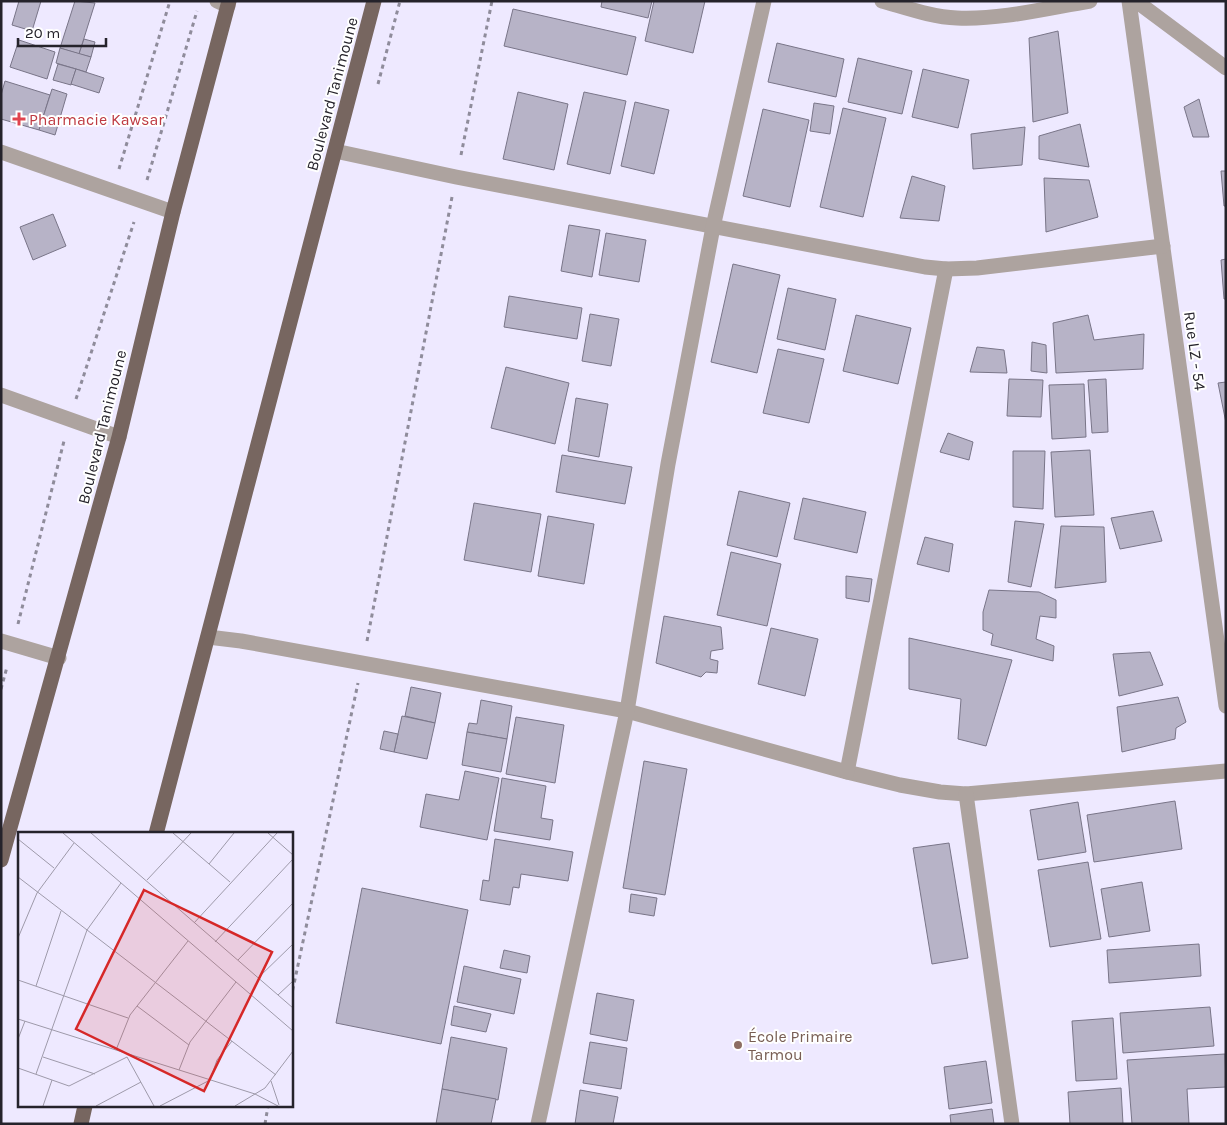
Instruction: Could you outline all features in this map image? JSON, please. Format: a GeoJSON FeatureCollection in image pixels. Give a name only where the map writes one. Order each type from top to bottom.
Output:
{"type":"FeatureCollection","features":[{"type":"Feature","properties":{"kind":"main road","name":"Boulevard Tanimoune"},"geometry":{"type":"LineString","coordinates":[[157,832],[374,1]]}},
{"type":"Feature","properties":{"kind":"main road","name":"Boulevard Tanimoune"},"geometry":{"type":"LineString","coordinates":[[1,860],[59,658],[119,437],[225,3]]}},
{"type":"Feature","properties":{"kind":"main road"},"geometry":{"type":"LineString","coordinates":[[81,1124],[85,1108]]}},
{"type":"Feature","properties":{"kind":"street"},"geometry":{"type":"LineString","coordinates":[[538,1124],[626,711],[668,464],[713,228],[764,1]]}},
{"type":"Feature","properties":{"kind":"street"},"geometry":{"type":"LineString","coordinates":[[882,1],[924,13],[956,18],[984,18],[1090,1]]}},
{"type":"Feature","properties":{"kind":"street","name":"Rue LZ - 54"},"geometry":{"type":"LineString","coordinates":[[1129,1],[1225,701]]}},
{"type":"Feature","properties":{"kind":"street"},"geometry":{"type":"LineString","coordinates":[[1136,1],[1226,68]]}},
{"type":"Feature","properties":{"kind":"street"},"geometry":{"type":"LineString","coordinates":[[335,151],[713,228],[926,267],[946,269],[977,268],[1163,246]]}},
{"type":"Feature","properties":{"kind":"street"},"geometry":{"type":"LineString","coordinates":[[1,152],[173,212]]}},
{"type":"Feature","properties":{"kind":"street"},"geometry":{"type":"LineString","coordinates":[[847,772],[946,269]]}},
{"type":"Feature","properties":{"kind":"street"},"geometry":{"type":"LineString","coordinates":[[1,395],[119,437]]}},
{"type":"Feature","properties":{"kind":"street"},"geometry":{"type":"LineString","coordinates":[[208,637],[241,641],[626,711],[847,772],[900,785],[940,792],[966,794],[1086,785],[1226,771]]}},
{"type":"Feature","properties":{"kind":"street"},"geometry":{"type":"LineString","coordinates":[[7,643],[59,658]]}},
{"type":"Feature","properties":{"kind":"street"},"geometry":{"type":"LineString","coordinates":[[966,794],[1012,1124]]}},
{"type":"Feature","properties":{"kind":"path"},"geometry":{"type":"LineString","coordinates":[[113,191],[170,1]]}},
{"type":"Feature","properties":{"kind":"path"},"geometry":{"type":"LineString","coordinates":[[292,993],[362,663],[492,1]]}},
{"type":"Feature","properties":{"kind":"path","name":"Boulevard Tanimoune"},"geometry":{"type":"LineString","coordinates":[[1,689],[7,643],[69,420],[140,201],[198,11]]}},
{"type":"Feature","properties":{"kind":"path"},"geometry":{"type":"LineString","coordinates":[[265,1124],[268,1108]]}},
{"type":"Feature","properties":{"kind":"building"},"geometry":{"type":"Polygon","coordinates":[[[19,1],[41,1],[32,31],[12,25],[19,1]]]}},
{"type":"Feature","properties":{"kind":"building"},"geometry":{"type":"Polygon","coordinates":[[[75,1],[95,3],[79,54],[60,48],[75,1]]]}},
{"type":"Feature","properties":{"kind":"building"},"geometry":{"type":"Polygon","coordinates":[[[602,1],[652,1],[648,18],[601,7],[602,1]]]}},
{"type":"Feature","properties":{"kind":"building"},"geometry":{"type":"Polygon","coordinates":[[[654,1],[705,1],[693,53],[645,41],[654,1]]]}},
{"type":"Feature","properties":{"kind":"building"},"geometry":{"type":"Polygon","coordinates":[[[513,9],[636,37],[627,75],[504,46],[513,9]]]}},
{"type":"Feature","properties":{"kind":"building"},"geometry":{"type":"Polygon","coordinates":[[[1058,31],[1068,113],[1033,122],[1029,38],[1058,31]]]}},
{"type":"Feature","properties":{"kind":"building"},"geometry":{"type":"Polygon","coordinates":[[[84,39],[95,42],[91,57],[79,54],[84,39]]]}},
{"type":"Feature","properties":{"kind":"building"},"geometry":{"type":"Polygon","coordinates":[[[19,40],[55,52],[47,79],[10,67],[19,40]]]}},
{"type":"Feature","properties":{"kind":"building"},"geometry":{"type":"Polygon","coordinates":[[[777,43],[844,59],[836,97],[768,82],[777,43]]]}},
{"type":"Feature","properties":{"kind":"building"},"geometry":{"type":"Polygon","coordinates":[[[60,48],[91,57],[86,72],[56,63],[60,48]]]}},
{"type":"Feature","properties":{"kind":"building"},"geometry":{"type":"Polygon","coordinates":[[[858,58],[912,71],[902,114],[848,102],[858,58]]]}},
{"type":"Feature","properties":{"kind":"building"},"geometry":{"type":"Polygon","coordinates":[[[58,64],[76,69],[71,85],[53,80],[58,64]]]}},
{"type":"Feature","properties":{"kind":"building"},"geometry":{"type":"Polygon","coordinates":[[[76,69],[104,78],[99,93],[71,84],[76,69]]]}},
{"type":"Feature","properties":{"kind":"building"},"geometry":{"type":"Polygon","coordinates":[[[923,69],[969,80],[958,128],[912,117],[923,69]]]}},
{"type":"Feature","properties":{"kind":"building"},"geometry":{"type":"Polygon","coordinates":[[[5,81],[50,95],[39,130],[1,119],[1,95],[5,81]]]}},
{"type":"Feature","properties":{"kind":"building"},"geometry":{"type":"Polygon","coordinates":[[[52,89],[67,94],[55,135],[39,130],[52,89]]]}},
{"type":"Feature","properties":{"kind":"building"},"geometry":{"type":"Polygon","coordinates":[[[518,92],[568,104],[554,170],[503,159],[518,92]]]}},
{"type":"Feature","properties":{"kind":"building"},"geometry":{"type":"Polygon","coordinates":[[[584,92],[626,101],[610,174],[567,164],[584,92]]]}},
{"type":"Feature","properties":{"kind":"building"},"geometry":{"type":"Polygon","coordinates":[[[1199,99],[1209,137],[1193,137],[1184,107],[1199,99]]]}},
{"type":"Feature","properties":{"kind":"building"},"geometry":{"type":"Polygon","coordinates":[[[635,102],[669,110],[654,174],[621,166],[635,102]]]}},
{"type":"Feature","properties":{"kind":"building"},"geometry":{"type":"Polygon","coordinates":[[[814,103],[834,106],[830,134],[810,131],[814,103]]]}},
{"type":"Feature","properties":{"kind":"building"},"geometry":{"type":"Polygon","coordinates":[[[843,108],[886,118],[863,217],[820,207],[843,108]]]}},
{"type":"Feature","properties":{"kind":"building"},"geometry":{"type":"Polygon","coordinates":[[[763,109],[809,120],[790,207],[743,196],[763,109]]]}},
{"type":"Feature","properties":{"kind":"building"},"geometry":{"type":"Polygon","coordinates":[[[1080,124],[1089,167],[1039,159],[1039,136],[1080,124]]]}},
{"type":"Feature","properties":{"kind":"building"},"geometry":{"type":"Polygon","coordinates":[[[1025,127],[1022,165],[973,169],[971,134],[1025,127]]]}},
{"type":"Feature","properties":{"kind":"building"},"geometry":{"type":"Polygon","coordinates":[[[1221,171],[1226,171],[1226,206],[1224,206],[1221,171]]]}},
{"type":"Feature","properties":{"kind":"building"},"geometry":{"type":"Polygon","coordinates":[[[912,176],[945,186],[939,221],[900,218],[912,176]]]}},
{"type":"Feature","properties":{"kind":"building"},"geometry":{"type":"Polygon","coordinates":[[[1044,178],[1089,180],[1098,217],[1046,232],[1044,178]]]}},
{"type":"Feature","properties":{"kind":"building"},"geometry":{"type":"Polygon","coordinates":[[[53,214],[66,246],[33,260],[20,227],[53,214]]]}},
{"type":"Feature","properties":{"kind":"building"},"geometry":{"type":"Polygon","coordinates":[[[569,225],[600,230],[592,277],[561,271],[569,225]]]}},
{"type":"Feature","properties":{"kind":"building"},"geometry":{"type":"Polygon","coordinates":[[[606,233],[646,240],[639,282],[599,275],[606,233]]]}},
{"type":"Feature","properties":{"kind":"building"},"geometry":{"type":"Polygon","coordinates":[[[1226,259],[1226,299],[1224,299],[1221,260],[1226,259]]]}},
{"type":"Feature","properties":{"kind":"building"},"geometry":{"type":"Polygon","coordinates":[[[733,264],[780,275],[757,373],[711,362],[733,264]]]}},
{"type":"Feature","properties":{"kind":"building"},"geometry":{"type":"Polygon","coordinates":[[[788,288],[836,299],[825,350],[777,339],[788,288]]]}},
{"type":"Feature","properties":{"kind":"building"},"geometry":{"type":"Polygon","coordinates":[[[509,296],[582,308],[577,339],[504,327],[509,296]]]}},
{"type":"Feature","properties":{"kind":"building"},"geometry":{"type":"Polygon","coordinates":[[[590,314],[619,319],[611,366],[582,361],[590,314]]]}},
{"type":"Feature","properties":{"kind":"building"},"geometry":{"type":"Polygon","coordinates":[[[856,315],[911,328],[898,384],[843,371],[856,315]]]}},
{"type":"Feature","properties":{"kind":"building"},"geometry":{"type":"Polygon","coordinates":[[[1088,315],[1094,340],[1144,334],[1143,369],[1056,373],[1053,323],[1088,315]]]}},
{"type":"Feature","properties":{"kind":"building"},"geometry":{"type":"Polygon","coordinates":[[[1032,342],[1046,345],[1047,373],[1031,371],[1032,342]]]}},
{"type":"Feature","properties":{"kind":"building"},"geometry":{"type":"Polygon","coordinates":[[[977,347],[1004,350],[1007,373],[970,372],[977,347]]]}},
{"type":"Feature","properties":{"kind":"building"},"geometry":{"type":"Polygon","coordinates":[[[778,349],[824,359],[809,423],[763,413],[778,349]]]}},
{"type":"Feature","properties":{"kind":"building"},"geometry":{"type":"Polygon","coordinates":[[[506,367],[569,383],[555,444],[491,428],[506,367]]]}},
{"type":"Feature","properties":{"kind":"building"},"geometry":{"type":"Polygon","coordinates":[[[1009,379],[1043,380],[1041,417],[1007,416],[1009,379]]]}},
{"type":"Feature","properties":{"kind":"building"},"geometry":{"type":"Polygon","coordinates":[[[1106,379],[1108,432],[1092,433],[1088,380],[1106,379]]]}},
{"type":"Feature","properties":{"kind":"building"},"geometry":{"type":"Polygon","coordinates":[[[1226,382],[1226,423],[1218,383],[1226,382]]]}},
{"type":"Feature","properties":{"kind":"building"},"geometry":{"type":"Polygon","coordinates":[[[1084,384],[1086,437],[1052,439],[1049,385],[1084,384]]]}},
{"type":"Feature","properties":{"kind":"building"},"geometry":{"type":"Polygon","coordinates":[[[576,398],[608,404],[599,457],[568,451],[576,398]]]}},
{"type":"Feature","properties":{"kind":"building"},"geometry":{"type":"Polygon","coordinates":[[[948,433],[973,442],[969,460],[940,452],[948,433]]]}},
{"type":"Feature","properties":{"kind":"building"},"geometry":{"type":"Polygon","coordinates":[[[1090,450],[1094,515],[1055,517],[1051,452],[1090,450]]]}},
{"type":"Feature","properties":{"kind":"building"},"geometry":{"type":"Polygon","coordinates":[[[1013,451],[1045,451],[1043,509],[1013,507],[1013,451]]]}},
{"type":"Feature","properties":{"kind":"building"},"geometry":{"type":"Polygon","coordinates":[[[562,455],[632,467],[625,504],[556,492],[562,455]]]}},
{"type":"Feature","properties":{"kind":"building"},"geometry":{"type":"Polygon","coordinates":[[[739,491],[790,503],[777,557],[727,545],[739,491]]]}},
{"type":"Feature","properties":{"kind":"building"},"geometry":{"type":"Polygon","coordinates":[[[803,498],[866,512],[857,553],[794,539],[803,498]]]}},
{"type":"Feature","properties":{"kind":"building"},"geometry":{"type":"Polygon","coordinates":[[[474,503],[541,514],[531,572],[464,560],[474,503]]]}},
{"type":"Feature","properties":{"kind":"building"},"geometry":{"type":"Polygon","coordinates":[[[1153,511],[1162,541],[1120,549],[1111,518],[1153,511]]]}},
{"type":"Feature","properties":{"kind":"building"},"geometry":{"type":"Polygon","coordinates":[[[548,516],[594,524],[584,584],[538,576],[548,516]]]}},
{"type":"Feature","properties":{"kind":"building"},"geometry":{"type":"Polygon","coordinates":[[[1015,521],[1044,524],[1031,587],[1008,582],[1015,521]]]}},
{"type":"Feature","properties":{"kind":"building"},"geometry":{"type":"Polygon","coordinates":[[[1061,526],[1104,527],[1106,582],[1055,588],[1061,526]]]}},
{"type":"Feature","properties":{"kind":"building"},"geometry":{"type":"Polygon","coordinates":[[[925,537],[953,544],[949,572],[917,564],[925,537]]]}},
{"type":"Feature","properties":{"kind":"building"},"geometry":{"type":"Polygon","coordinates":[[[731,552],[781,564],[767,626],[717,615],[731,552]]]}},
{"type":"Feature","properties":{"kind":"building"},"geometry":{"type":"Polygon","coordinates":[[[846,576],[872,579],[869,602],[846,598],[846,576]]]}},
{"type":"Feature","properties":{"kind":"building"},"geometry":{"type":"Polygon","coordinates":[[[989,590],[1039,592],[1056,600],[1056,618],[1040,616],[1036,639],[1054,646],[1053,661],[991,645],[993,634],[983,630],[983,612],[989,590]]]}},
{"type":"Feature","properties":{"kind":"building"},"geometry":{"type":"Polygon","coordinates":[[[664,616],[721,627],[723,649],[711,651],[710,659],[718,661],[717,673],[706,672],[701,677],[656,663],[664,616]]]}},
{"type":"Feature","properties":{"kind":"building"},"geometry":{"type":"Polygon","coordinates":[[[771,628],[818,639],[805,696],[758,684],[771,628]]]}},
{"type":"Feature","properties":{"kind":"building"},"geometry":{"type":"Polygon","coordinates":[[[909,638],[1012,660],[986,746],[958,739],[961,699],[909,689],[909,638]]]}},
{"type":"Feature","properties":{"kind":"building"},"geometry":{"type":"Polygon","coordinates":[[[1150,652],[1163,685],[1119,696],[1113,654],[1150,652]]]}},
{"type":"Feature","properties":{"kind":"building"},"geometry":{"type":"Polygon","coordinates":[[[411,687],[441,693],[435,723],[405,716],[411,687]]]}},
{"type":"Feature","properties":{"kind":"building"},"geometry":{"type":"Polygon","coordinates":[[[1178,697],[1186,722],[1176,728],[1175,739],[1122,752],[1117,707],[1178,697]]]}},
{"type":"Feature","properties":{"kind":"building"},"geometry":{"type":"Polygon","coordinates":[[[481,700],[512,706],[507,739],[467,732],[469,723],[477,724],[481,700]]]}},
{"type":"Feature","properties":{"kind":"building"},"geometry":{"type":"Polygon","coordinates":[[[402,716],[435,723],[427,759],[394,752],[402,716]]]}},
{"type":"Feature","properties":{"kind":"building"},"geometry":{"type":"Polygon","coordinates":[[[516,717],[564,725],[555,783],[506,774],[516,717]]]}},
{"type":"Feature","properties":{"kind":"building"},"geometry":{"type":"Polygon","coordinates":[[[384,731],[398,734],[394,752],[380,749],[384,731]]]}},
{"type":"Feature","properties":{"kind":"building"},"geometry":{"type":"Polygon","coordinates":[[[467,732],[507,739],[501,772],[462,765],[467,732]]]}},
{"type":"Feature","properties":{"kind":"building"},"geometry":{"type":"Polygon","coordinates":[[[644,761],[687,769],[665,895],[623,888],[644,761]]]}},
{"type":"Feature","properties":{"kind":"building"},"geometry":{"type":"Polygon","coordinates":[[[465,771],[499,778],[487,840],[420,827],[426,794],[459,800],[465,771]]]}},
{"type":"Feature","properties":{"kind":"building"},"geometry":{"type":"Polygon","coordinates":[[[502,778],[546,786],[541,818],[553,820],[550,840],[494,831],[502,778]]]}},
{"type":"Feature","properties":{"kind":"building"},"geometry":{"type":"Polygon","coordinates":[[[1175,801],[1182,849],[1094,862],[1087,815],[1175,801]]]}},
{"type":"Feature","properties":{"kind":"building"},"geometry":{"type":"Polygon","coordinates":[[[1078,802],[1086,852],[1038,860],[1030,810],[1078,802]]]}},
{"type":"Feature","properties":{"kind":"building"},"geometry":{"type":"Polygon","coordinates":[[[495,839],[573,852],[568,881],[521,874],[519,888],[513,887],[510,905],[480,900],[483,880],[489,881],[495,839]]]}},
{"type":"Feature","properties":{"kind":"building"},"geometry":{"type":"Polygon","coordinates":[[[949,843],[968,958],[932,964],[913,848],[949,843]]]}},
{"type":"Feature","properties":{"kind":"building"},"geometry":{"type":"Polygon","coordinates":[[[1088,862],[1101,939],[1050,947],[1038,870],[1088,862]]]}},
{"type":"Feature","properties":{"kind":"building"},"geometry":{"type":"Polygon","coordinates":[[[1142,882],[1150,931],[1109,937],[1101,889],[1142,882]]]}},
{"type":"Feature","properties":{"kind":"building"},"geometry":{"type":"Polygon","coordinates":[[[362,888],[468,910],[441,1044],[336,1023],[362,888]]]}},
{"type":"Feature","properties":{"kind":"building"},"geometry":{"type":"Polygon","coordinates":[[[631,894],[657,898],[654,916],[629,912],[631,894]]]}},
{"type":"Feature","properties":{"kind":"building"},"geometry":{"type":"Polygon","coordinates":[[[1199,944],[1201,976],[1109,983],[1107,950],[1199,944]]]}},
{"type":"Feature","properties":{"kind":"building"},"geometry":{"type":"Polygon","coordinates":[[[504,950],[530,956],[527,973],[500,968],[504,950]]]}},
{"type":"Feature","properties":{"kind":"building"},"geometry":{"type":"Polygon","coordinates":[[[464,966],[521,979],[514,1014],[457,1002],[464,966]]]}},
{"type":"Feature","properties":{"kind":"building"},"geometry":{"type":"Polygon","coordinates":[[[597,993],[634,1000],[627,1041],[590,1034],[597,993]]]}},
{"type":"Feature","properties":{"kind":"building"},"geometry":{"type":"Polygon","coordinates":[[[454,1006],[491,1014],[486,1032],[451,1025],[454,1006]]]}},
{"type":"Feature","properties":{"kind":"building"},"geometry":{"type":"Polygon","coordinates":[[[1210,1007],[1214,1046],[1123,1053],[1120,1013],[1210,1007]]]}},
{"type":"Feature","properties":{"kind":"building"},"geometry":{"type":"Polygon","coordinates":[[[1113,1018],[1117,1079],[1076,1081],[1072,1021],[1113,1018]]]}},
{"type":"Feature","properties":{"kind":"building"},"geometry":{"type":"Polygon","coordinates":[[[451,1037],[507,1048],[498,1100],[442,1089],[451,1037]]]}},
{"type":"Feature","properties":{"kind":"building"},"geometry":{"type":"Polygon","coordinates":[[[590,1042],[627,1048],[621,1089],[583,1083],[590,1042]]]}},
{"type":"Feature","properties":{"kind":"building"},"geometry":{"type":"Polygon","coordinates":[[[1225,1054],[1226,1087],[1187,1089],[1189,1124],[1132,1124],[1127,1060],[1225,1054]]]}},
{"type":"Feature","properties":{"kind":"building"},"geometry":{"type":"Polygon","coordinates":[[[986,1061],[992,1103],[949,1109],[944,1067],[986,1061]]]}},
{"type":"Feature","properties":{"kind":"building"},"geometry":{"type":"Polygon","coordinates":[[[1121,1088],[1123,1124],[1070,1124],[1068,1092],[1121,1088]]]}},
{"type":"Feature","properties":{"kind":"building"},"geometry":{"type":"Polygon","coordinates":[[[442,1089],[496,1099],[491,1124],[436,1124],[442,1089]]]}},
{"type":"Feature","properties":{"kind":"building"},"geometry":{"type":"Polygon","coordinates":[[[580,1090],[618,1097],[613,1124],[575,1124],[580,1090]]]}},
{"type":"Feature","properties":{"kind":"building"},"geometry":{"type":"Polygon","coordinates":[[[992,1109],[994,1124],[951,1124],[950,1115],[992,1109]]]}},
{"type":"Feature","properties":{"kind":"place","name":"Pharmacie Kawsar"},"geometry":{"type":"Point","coordinates":[19,119]}},
{"type":"Feature","properties":{"kind":"place","name":"École Primaire Tarmou"},"geometry":{"type":"Point","coordinates":[738,1045]}}]}
